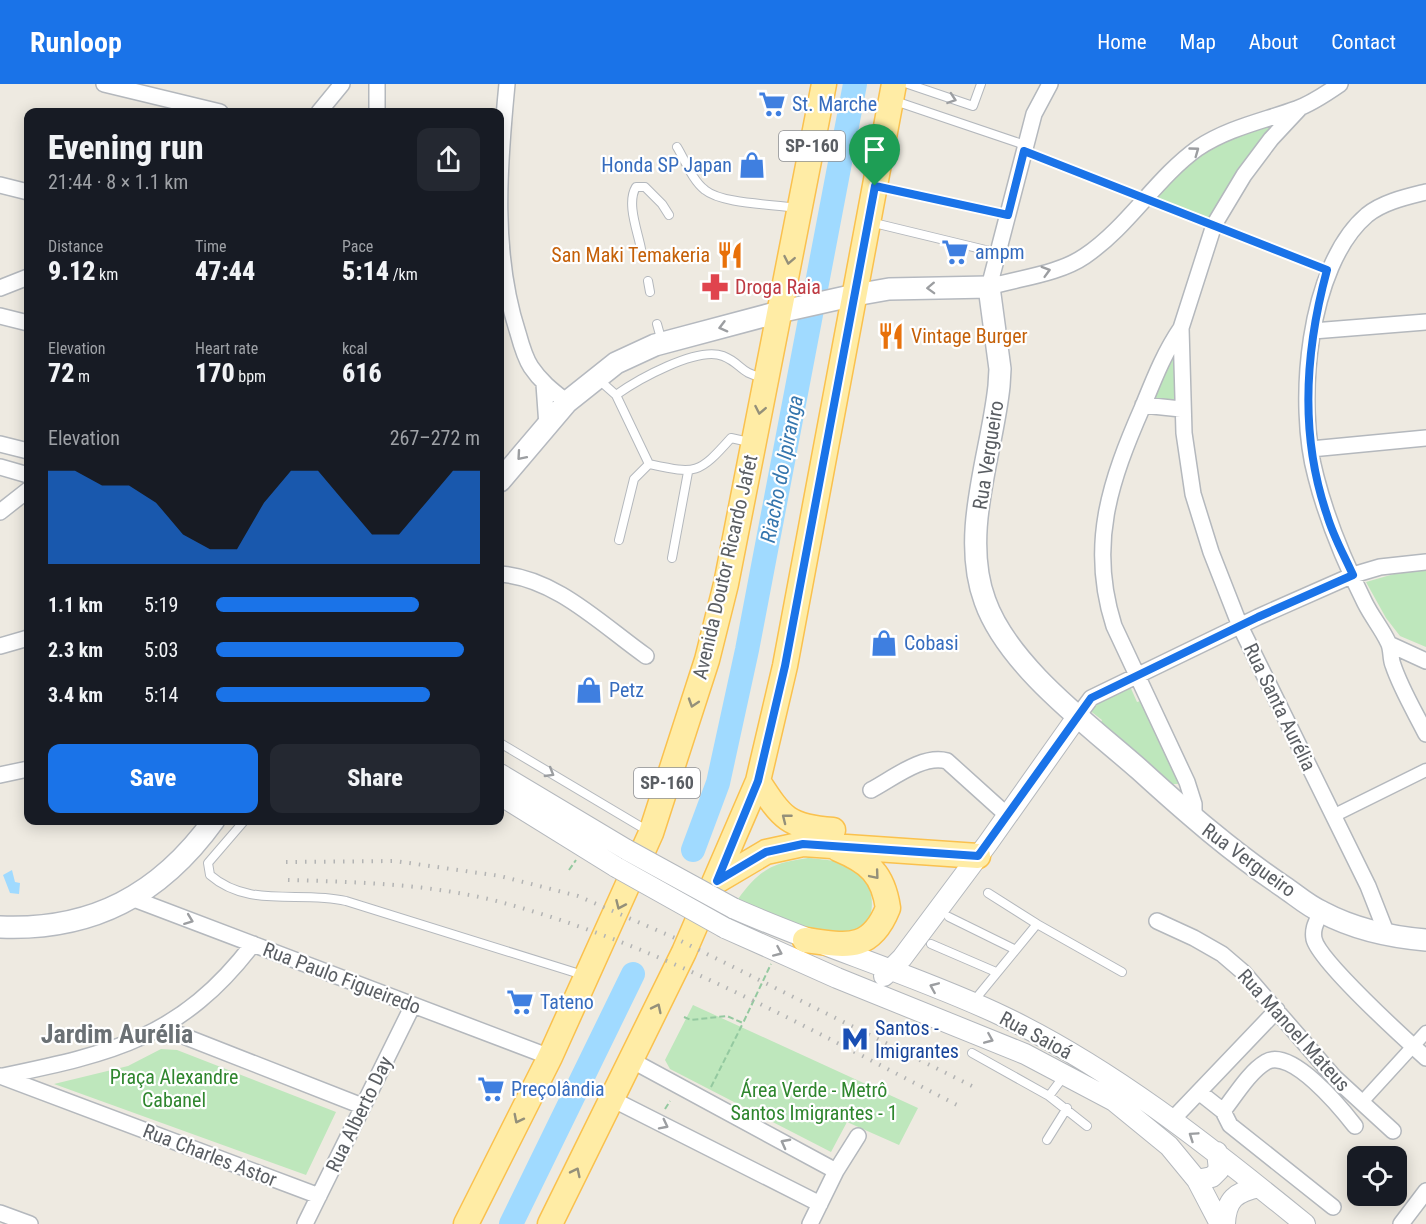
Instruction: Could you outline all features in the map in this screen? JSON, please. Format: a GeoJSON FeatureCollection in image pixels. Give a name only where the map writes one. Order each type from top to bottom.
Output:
{"type":"FeatureCollection","features":[{"type":"Feature","properties":{"kind":"main road","name":"Avenida Doutor Ricardo Jafet"},"geometry":{"type":"LineString","coordinates":[[466,1224],[550,1057],[651,834],[707,660],[726,584],[767,378],[788,310],[800,208],[824,84]]}},
{"type":"Feature","properties":{"kind":"main road"},"geometry":{"type":"LineString","coordinates":[[550,1224],[717,881],[758,781],[785,666],[845,297],[868,222],[898,89]]}},
{"type":"Feature","properties":{"kind":"main road"},"geometry":{"type":"LineString","coordinates":[[504,476],[567,402],[596,377],[660,334],[889,289],[989,287]]}},
{"type":"Feature","properties":{"kind":"main road","name":"Rua Vergueiro"},"geometry":{"type":"LineString","coordinates":[[989,287],[1000,369],[977,524],[978,578],[996,625],[1015,652],[1077,717],[1194,820],[1245,861],[1321,912],[1388,937],[1426,940]]}},
{"type":"Feature","properties":{"kind":"main road"},"geometry":{"type":"LineString","coordinates":[[758,781],[781,815],[802,827],[983,850]]}},
{"type":"Feature","properties":{"kind":"main road"},"geometry":{"type":"LineString","coordinates":[[0,927],[35,928],[68,923],[134,899],[176,863],[210,825]]}},
{"type":"Feature","properties":{"kind":"main road"},"geometry":{"type":"LineString","coordinates":[[717,881],[766,852],[791,845],[827,844],[983,850]]}},
{"type":"Feature","properties":{"kind":"main road"},"geometry":{"type":"LineString","coordinates":[[805,940],[846,945],[861,942],[875,933],[888,908],[880,878],[860,858],[827,844]]}},
{"type":"Feature","properties":{"kind":"street"},"geometry":{"type":"LineString","coordinates":[[104,84],[203,108]]}},
{"type":"Feature","properties":{"kind":"street"},"geometry":{"type":"LineString","coordinates":[[322,108],[342,84]]}},
{"type":"Feature","properties":{"kind":"street"},"geometry":{"type":"LineString","coordinates":[[377,84],[377,108]]}},
{"type":"Feature","properties":{"kind":"street"},"geometry":{"type":"LineString","coordinates":[[504,117],[507,84]]}},
{"type":"Feature","properties":{"kind":"street"},"geometry":{"type":"LineString","coordinates":[[989,287],[1034,114],[1050,84]]}},
{"type":"Feature","properties":{"kind":"street"},"geometry":{"type":"LineString","coordinates":[[989,287],[1059,268],[1084,257],[1199,147],[1242,125],[1299,109],[1340,84]]}},
{"type":"Feature","properties":{"kind":"street","name":"Rua Santa Aurélia"},"geometry":{"type":"LineString","coordinates":[[1299,109],[1271,139],[1244,175],[1214,225],[1180,328],[1181,409],[1193,494],[1211,552],[1240,626],[1368,886],[1388,937]]}},
{"type":"Feature","properties":{"kind":"street"},"geometry":{"type":"LineString","coordinates":[[0,184],[24,191]]}},
{"type":"Feature","properties":{"kind":"street"},"geometry":{"type":"LineString","coordinates":[[1426,192],[1396,200],[1368,214],[1352,231],[1327,270],[1312,331],[1309,357],[1311,449],[1327,517],[1376,623],[1389,644],[1394,668],[1426,734]]}},
{"type":"Feature","properties":{"kind":"street"},"geometry":{"type":"LineString","coordinates":[[504,277],[521,343],[530,366],[544,384],[567,402]]}},
{"type":"Feature","properties":{"kind":"street"},"geometry":{"type":"LineString","coordinates":[[0,288],[24,279]]}},
{"type":"Feature","properties":{"kind":"street"},"geometry":{"type":"LineString","coordinates":[[0,316],[24,321]]}},
{"type":"Feature","properties":{"kind":"street"},"geometry":{"type":"LineString","coordinates":[[1312,331],[1426,322]]}},
{"type":"Feature","properties":{"kind":"street"},"geometry":{"type":"LineString","coordinates":[[1180,328],[1162,358],[1112,481],[1104,518],[1102,546],[1106,602],[1136,676],[1186,782],[1194,804],[1194,820]]}},
{"type":"Feature","properties":{"kind":"street"},"geometry":{"type":"LineString","coordinates":[[544,384],[547,426]]}},
{"type":"Feature","properties":{"kind":"street"},"geometry":{"type":"LineString","coordinates":[[1143,405],[1181,409]]}},
{"type":"Feature","properties":{"kind":"street"},"geometry":{"type":"LineString","coordinates":[[1311,449],[1426,438]]}},
{"type":"Feature","properties":{"kind":"street"},"geometry":{"type":"LineString","coordinates":[[0,444],[24,450]]}},
{"type":"Feature","properties":{"kind":"street"},"geometry":{"type":"LineString","coordinates":[[0,467],[24,474]]}},
{"type":"Feature","properties":{"kind":"street"},"geometry":{"type":"LineString","coordinates":[[0,512],[24,493]]}},
{"type":"Feature","properties":{"kind":"street"},"geometry":{"type":"LineString","coordinates":[[837,978],[873,979],[892,969],[1008,816],[1091,698],[1240,626],[1353,575],[1380,567],[1426,562]]}},
{"type":"Feature","properties":{"kind":"street"},"geometry":{"type":"LineString","coordinates":[[504,574],[524,577],[549,588],[646,656]]}},
{"type":"Feature","properties":{"kind":"street"},"geometry":{"type":"LineString","coordinates":[[0,646],[24,639]]}},
{"type":"Feature","properties":{"kind":"street"},"geometry":{"type":"LineString","coordinates":[[1389,644],[1426,661]]}},
{"type":"Feature","properties":{"kind":"street"},"geometry":{"type":"LineString","coordinates":[[871,790],[926,761],[940,759],[947,761],[1008,816]]}},
{"type":"Feature","properties":{"kind":"street"},"geometry":{"type":"LineString","coordinates":[[0,775],[24,770]]}},
{"type":"Feature","properties":{"kind":"street"},"geometry":{"type":"LineString","coordinates":[[1333,816],[1426,770]]}},
{"type":"Feature","properties":{"kind":"street","name":"Rua Saioá"},"geometry":{"type":"LineString","coordinates":[[504,776],[627,850],[733,908],[805,940],[892,969],[972,1003],[1091,1065],[1217,1152],[1305,1224]]}},
{"type":"Feature","properties":{"kind":"street"},"geometry":{"type":"LineString","coordinates":[[504,797],[616,867],[725,928],[837,978],[1025,1054],[1114,1101],[1145,1124],[1169,1146],[1197,1180],[1223,1224]]}},
{"type":"Feature","properties":{"kind":"street","name":"Rua Paulo Figueiredo"},"geometry":{"type":"LineString","coordinates":[[134,899],[550,1057]]}},
{"type":"Feature","properties":{"kind":"street"},"geometry":{"type":"LineString","coordinates":[[1321,912],[1314,930],[1319,949],[1348,982],[1426,1058]]}},
{"type":"Feature","properties":{"kind":"street","name":"Rua Manoel Mateus"},"geometry":{"type":"LineString","coordinates":[[1157,921],[1222,954],[1243,972],[1334,1077],[1393,1131]]}},
{"type":"Feature","properties":{"kind":"street"},"geometry":{"type":"LineString","coordinates":[[1,1076],[95,1056],[163,1028],[206,994],[236,966],[253,945]]}},
{"type":"Feature","properties":{"kind":"street","name":"Rua Alberto Day"},"geometry":{"type":"LineString","coordinates":[[305,1224],[413,1005]]}},
{"type":"Feature","properties":{"kind":"street"},"geometry":{"type":"LineString","coordinates":[[1171,1122],[1277,1011]]}},
{"type":"Feature","properties":{"kind":"street"},"geometry":{"type":"LineString","coordinates":[[163,1028],[362,1106]]}},
{"type":"Feature","properties":{"kind":"street"},"geometry":{"type":"LineString","coordinates":[[1362,1102],[1426,1032]]}},
{"type":"Feature","properties":{"kind":"street"},"geometry":{"type":"LineString","coordinates":[[1223,1111],[1260,1067],[1275,1059],[1286,1062],[1322,1087],[1355,1125]]}},
{"type":"Feature","properties":{"kind":"street"},"geometry":{"type":"LineString","coordinates":[[631,1060],[836,1171]]}},
{"type":"Feature","properties":{"kind":"street","name":"Rua Charles Astor"},"geometry":{"type":"LineString","coordinates":[[1,1076],[319,1196]]}},
{"type":"Feature","properties":{"kind":"street"},"geometry":{"type":"LineString","coordinates":[[1199,1092],[1223,1111],[1230,1125],[1333,1206]]}},
{"type":"Feature","properties":{"kind":"street"},"geometry":{"type":"LineString","coordinates":[[612,1099],[820,1204]]}},
{"type":"Feature","properties":{"kind":"street"},"geometry":{"type":"LineString","coordinates":[[810,1224],[836,1171],[858,1136]]}},
{"type":"Feature","properties":{"kind":"street"},"geometry":{"type":"LineString","coordinates":[[1197,1180],[1216,1174],[1219,1166],[1217,1152]]}},
{"type":"Feature","properties":{"kind":"street"},"geometry":{"type":"LineString","coordinates":[[1223,1224],[1228,1204],[1235,1194],[1259,1187]]}},
{"type":"Feature","properties":{"kind":"street"},"geometry":{"type":"LineString","coordinates":[[1401,1224],[1426,1191]]}},
{"type":"Feature","properties":{"kind":"street"},"geometry":{"type":"LineString","coordinates":[[0,1213],[30,1224]]}},
{"type":"Feature","properties":{"kind":"lane"},"geometry":{"type":"LineString","coordinates":[[898,89],[973,106],[981,84]]}},
{"type":"Feature","properties":{"kind":"lane"},"geometry":{"type":"LineString","coordinates":[[898,89],[1025,148],[1327,270]]}},
{"type":"Feature","properties":{"kind":"lane"},"geometry":{"type":"LineString","coordinates":[[677,147],[698,183],[706,192],[724,198],[800,208]]}},
{"type":"Feature","properties":{"kind":"lane"},"geometry":{"type":"LineString","coordinates":[[875,186],[1008,215]]}},
{"type":"Feature","properties":{"kind":"lane"},"geometry":{"type":"LineString","coordinates":[[642,249],[633,208],[632,193],[636,187],[645,187],[662,204],[669,215]]}},
{"type":"Feature","properties":{"kind":"lane"},"geometry":{"type":"LineString","coordinates":[[868,222],[998,253]]}},
{"type":"Feature","properties":{"kind":"lane"},"geometry":{"type":"LineString","coordinates":[[648,281],[650,292]]}},
{"type":"Feature","properties":{"kind":"lane"},"geometry":{"type":"LineString","coordinates":[[615,395],[652,373],[698,356],[720,354],[735,361],[747,375],[767,378]]}},
{"type":"Feature","properties":{"kind":"lane"},"geometry":{"type":"LineString","coordinates":[[596,377],[615,395],[648,464]]}},
{"type":"Feature","properties":{"kind":"lane"},"geometry":{"type":"LineString","coordinates":[[648,464],[688,472],[708,464],[731,438],[754,443]]}},
{"type":"Feature","properties":{"kind":"lane"},"geometry":{"type":"LineString","coordinates":[[619,540],[632,485],[648,464]]}},
{"type":"Feature","properties":{"kind":"lane"},"geometry":{"type":"LineString","coordinates":[[672,558],[688,472]]}},
{"type":"Feature","properties":{"kind":"lane"},"geometry":{"type":"LineString","coordinates":[[504,745],[651,834]]}},
{"type":"Feature","properties":{"kind":"lane"},"geometry":{"type":"LineString","coordinates":[[241,825],[208,863],[210,875],[234,891],[265,897],[338,899],[587,976]]}},
{"type":"Feature","properties":{"kind":"lane"},"geometry":{"type":"LineString","coordinates":[[988,893],[1037,924],[1122,972]]}},
{"type":"Feature","properties":{"kind":"lane"},"geometry":{"type":"LineString","coordinates":[[949,916],[1014,949]]}},
{"type":"Feature","properties":{"kind":"lane"},"geometry":{"type":"LineString","coordinates":[[972,1003],[1014,949],[1037,924]]}},
{"type":"Feature","properties":{"kind":"lane"},"geometry":{"type":"LineString","coordinates":[[931,944],[996,972]]}},
{"type":"Feature","properties":{"kind":"lane"},"geometry":{"type":"LineString","coordinates":[[972,1053],[1049,1096],[1087,1125]]}},
{"type":"Feature","properties":{"kind":"lane"},"geometry":{"type":"LineString","coordinates":[[1049,1096],[1065,1075]]}},
{"type":"Feature","properties":{"kind":"lane"},"geometry":{"type":"LineString","coordinates":[[1047,1140],[1067,1108]]}},
{"type":"Feature","properties":{"kind":"path"},"geometry":{"type":"LineString","coordinates":[[711,1087],[771,963]]}},
{"type":"Feature","properties":{"kind":"path"},"geometry":{"type":"LineString","coordinates":[[684,1017],[691,1020],[728,1016],[743,1023]]}},
{"type":"Feature","properties":{"kind":"path"},"geometry":{"type":"LineString","coordinates":[[664,1112],[670,1101]]}},
{"type":"Feature","properties":{"kind":"green space"},"geometry":{"type":"Polygon","coordinates":[[[1279,120],[1211,219],[1156,197],[1167,182],[1195,158],[1244,132],[1279,120]]]}},
{"type":"Feature","properties":{"kind":"green space"},"geometry":{"type":"Polygon","coordinates":[[[1178,342],[1176,403],[1152,401],[1178,342]]]}},
{"type":"Feature","properties":{"kind":"green space"},"geometry":{"type":"Polygon","coordinates":[[[1426,570],[1426,647],[1400,636],[1386,618],[1366,582],[1394,574],[1426,570]]]}},
{"type":"Feature","properties":{"kind":"green space"},"geometry":{"type":"Polygon","coordinates":[[[1129,684],[1137,702],[1144,700],[1182,784],[1162,784],[1098,729],[1102,720],[1084,706],[1129,684]]]}},
{"type":"Feature","properties":{"kind":"green space"},"geometry":{"type":"Polygon","coordinates":[[[808,858],[842,863],[854,869],[866,881],[870,890],[872,910],[864,928],[847,936],[822,933],[792,923],[738,899],[760,874],[768,869],[785,862],[808,858]]]}},
{"type":"Feature","properties":{"kind":"green space","name":"Área Verde - Metrô Santos Imigrantes - 1"},"geometry":{"type":"Polygon","coordinates":[[[693,1005],[918,1108],[899,1145],[847,1122],[831,1152],[670,1069],[665,1060],[693,1005]]]}},
{"type":"Feature","properties":{"kind":"green space","name":"Praça Alexandre Cabanel"},"geometry":{"type":"Polygon","coordinates":[[[161,1049],[177,1050],[336,1112],[306,1175],[54,1084],[128,1066],[161,1049]]]}},
{"type":"Feature","properties":{"kind":"water"},"geometry":{"type":"Polygon","coordinates":[[[12,870],[15,882],[20,883],[19,894],[10,893],[3,875],[12,870]]]}},
{"type":"Feature","properties":{"kind":"waterway","name":"Riacho do Ipiranga"},"geometry":{"type":"LineString","coordinates":[[693,850],[718,783],[747,650],[855,84]]}},
{"type":"Feature","properties":{"kind":"waterway","name":"Riacho do Ipiranga"},"geometry":{"type":"LineString","coordinates":[[511,1224],[633,974]]}},
{"type":"Feature","properties":{"kind":"railway"},"geometry":{"type":"LineString","coordinates":[[286,862],[395,861],[500,876],[578,896],[675,938],[976,1088]]}},
{"type":"Feature","properties":{"kind":"railway"},"geometry":{"type":"LineString","coordinates":[[288,880],[370,883],[451,892],[504,903],[564,921],[681,967],[795,1021],[963,1108]]}},
{"type":"Feature","properties":{"kind":"place","name":"St. Marche"},"geometry":{"type":"Point","coordinates":[772,104]}},
{"type":"Feature","properties":{"kind":"place","name":"Honda SP Japan"},"geometry":{"type":"Point","coordinates":[752,165]}},
{"type":"Feature","properties":{"kind":"place","name":"ampm"},"geometry":{"type":"Point","coordinates":[955,252]}},
{"type":"Feature","properties":{"kind":"place","name":"San Maki Temakeria"},"geometry":{"type":"Point","coordinates":[730,255]}},
{"type":"Feature","properties":{"kind":"place","name":"Droga Raia"},"geometry":{"type":"Point","coordinates":[715,287]}},
{"type":"Feature","properties":{"kind":"place","name":"Vintage Burger"},"geometry":{"type":"Point","coordinates":[891,336]}},
{"type":"Feature","properties":{"kind":"place","name":"Cobasi"},"geometry":{"type":"Point","coordinates":[884,643]}},
{"type":"Feature","properties":{"kind":"place","name":"Petz"},"geometry":{"type":"Point","coordinates":[589,690]}},
{"type":"Feature","properties":{"kind":"place","name":"Tateno"},"geometry":{"type":"Point","coordinates":[520,1002]}},
{"type":"Feature","properties":{"kind":"place","name":"Santos - Imigrantes"},"geometry":{"type":"Point","coordinates":[855,1039]}},
{"type":"Feature","properties":{"kind":"place","name":"Preçolândia"},"geometry":{"type":"Point","coordinates":[491,1089]}},
{"type":"Feature","properties":{"kind":"district","name":"Jardim Aurélia"},"geometry":{"type":"Point","coordinates":[117,1034]}},
{"type":"Feature","properties":{"kind":"route"},"geometry":{"type":"LineString","coordinates":[[1024,151],[1327,270],[1314,319],[1309,357],[1309,428],[1315,473],[1327,517],[1353,575],[1258,617],[1091,698],[978,856],[815,843],[791,845],[766,852],[717,881],[758,781],[785,666],[875,186],[1008,215],[1024,151]]}}]}
